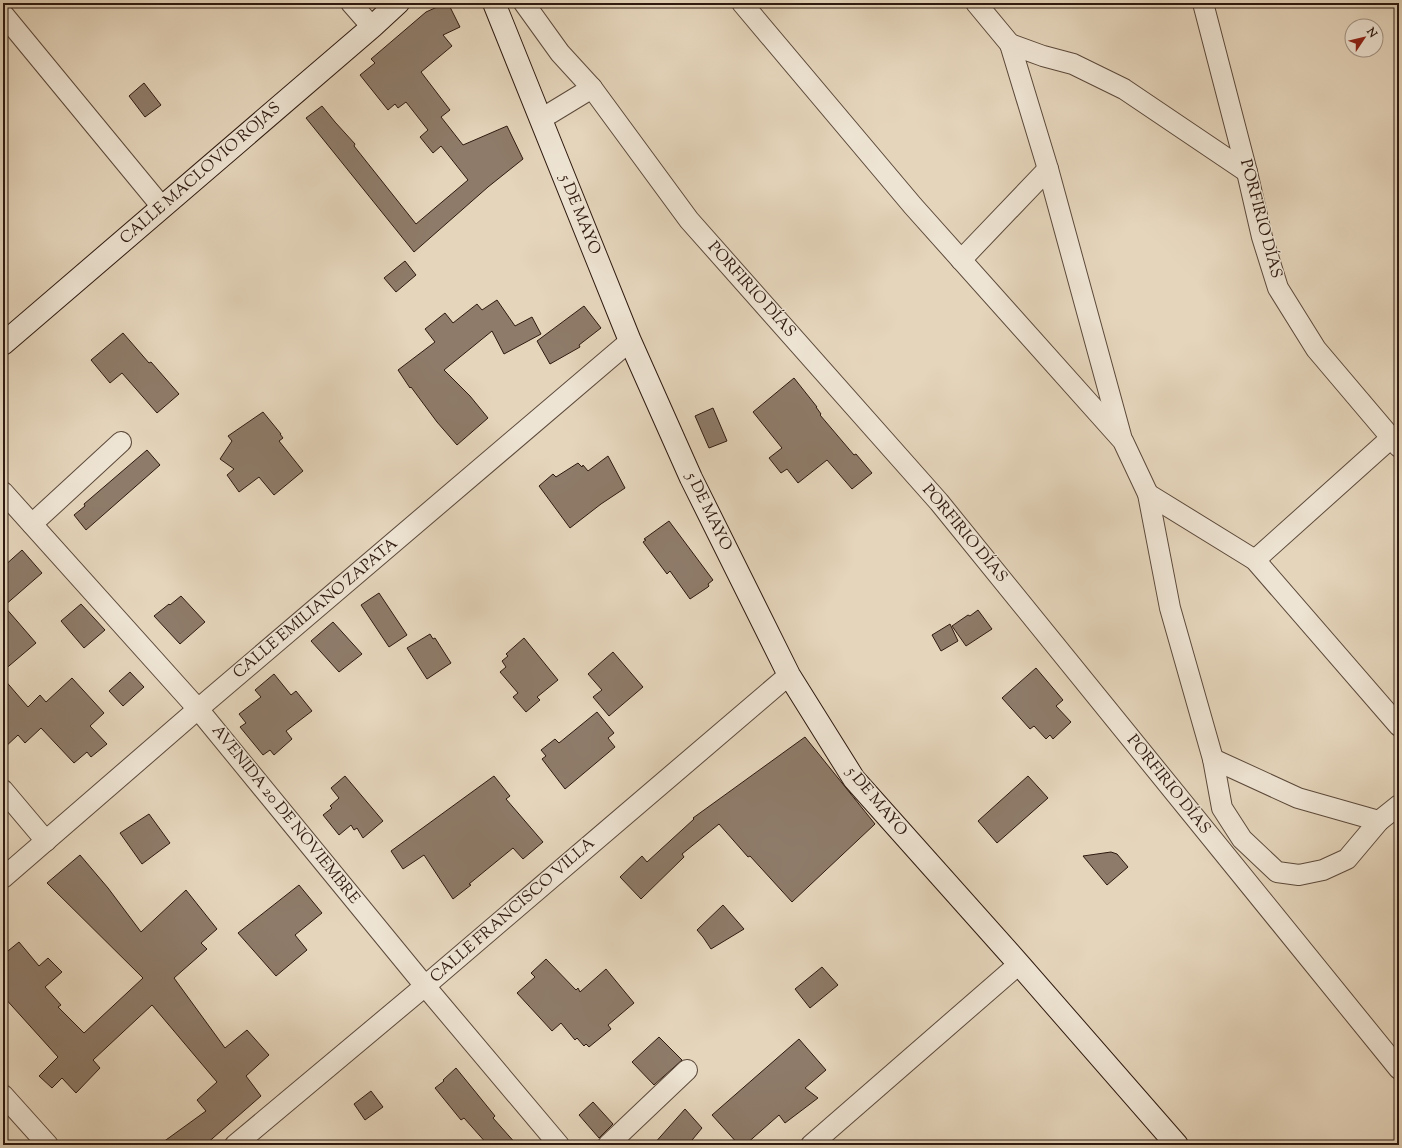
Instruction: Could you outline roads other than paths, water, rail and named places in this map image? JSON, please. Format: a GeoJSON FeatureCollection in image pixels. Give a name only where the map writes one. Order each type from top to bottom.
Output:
{"type":"FeatureCollection","features":[{"type":"Feature","properties":{"kind":"street"},"geometry":{"type":"LineString","coordinates":[[351,3],[372,28]]}},
{"type":"Feature","properties":{"kind":"street","name":"CALLE MACLOVIO ROJAS"},"geometry":{"type":"LineString","coordinates":[[3,344],[372,28],[398,3]]}},
{"type":"Feature","properties":{"kind":"street"},"geometry":{"type":"LineString","coordinates":[[497,12],[523,3]]}},
{"type":"Feature","properties":{"kind":"street","name":"PORFIRIO DÍAS"},"geometry":{"type":"LineString","coordinates":[[523,3],[560,53],[592,88],[689,220],[939,502],[1399,1069]]}},
{"type":"Feature","properties":{"kind":"street"},"geometry":{"type":"LineString","coordinates":[[742,3],[913,206],[1123,441]]}},
{"type":"Feature","properties":{"kind":"street"},"geometry":{"type":"LineString","coordinates":[[976,3],[1010,44],[1048,169],[1123,441],[1148,494],[1170,608],[1213,759],[1222,808],[1242,839],[1277,872],[1298,875],[1323,870],[1346,858],[1379,821],[1399,805]]}},
{"type":"Feature","properties":{"kind":"street","name":"PORFIRIO DÍAS"},"geometry":{"type":"LineString","coordinates":[[1203,3],[1247,172],[1262,237],[1278,288],[1316,349],[1395,442]]}},
{"type":"Feature","properties":{"kind":"street","name":"5 DE MAYO"},"geometry":{"type":"LineString","coordinates":[[497,12],[630,340],[691,478],[789,675],[854,779],[1020,964],[1177,1145]]}},
{"type":"Feature","properties":{"kind":"street"},"geometry":{"type":"LineString","coordinates":[[3,14],[162,207]]}},
{"type":"Feature","properties":{"kind":"street"},"geometry":{"type":"LineString","coordinates":[[1010,44],[1043,56],[1073,64],[1124,89],[1247,172]]}},
{"type":"Feature","properties":{"kind":"street"},"geometry":{"type":"LineString","coordinates":[[541,119],[592,88]]}},
{"type":"Feature","properties":{"kind":"street"},"geometry":{"type":"LineString","coordinates":[[961,260],[1048,169]]}},
{"type":"Feature","properties":{"kind":"street","name":"CALLE EMILIANO ZAPATA"},"geometry":{"type":"LineString","coordinates":[[3,878],[198,709],[630,340]]}},
{"type":"Feature","properties":{"kind":"street"},"geometry":{"type":"LineString","coordinates":[[32,524],[121,442]]}},
{"type":"Feature","properties":{"kind":"street"},"geometry":{"type":"LineString","coordinates":[[1254,560],[1395,442]]}},
{"type":"Feature","properties":{"kind":"street","name":"AVENIDA 20 DE NOVIEMBRE"},"geometry":{"type":"LineString","coordinates":[[3,492],[198,709],[425,986],[559,1145]]}},
{"type":"Feature","properties":{"kind":"street"},"geometry":{"type":"LineString","coordinates":[[1148,494],[1254,560],[1399,726]]}},
{"type":"Feature","properties":{"kind":"street","name":"CALLE FRANCISCO VILLA"},"geometry":{"type":"LineString","coordinates":[[235,1145],[425,986],[789,675]]}},
{"type":"Feature","properties":{"kind":"street"},"geometry":{"type":"LineString","coordinates":[[1213,759],[1298,798],[1379,821]]}},
{"type":"Feature","properties":{"kind":"street"},"geometry":{"type":"LineString","coordinates":[[3,790],[46,841]]}},
{"type":"Feature","properties":{"kind":"street"},"geometry":{"type":"LineString","coordinates":[[811,1145],[1020,964]]}},
{"type":"Feature","properties":{"kind":"street"},"geometry":{"type":"LineString","coordinates":[[608,1145],[687,1070]]}},
{"type":"Feature","properties":{"kind":"street"},"geometry":{"type":"LineString","coordinates":[[3,1095],[48,1145]]}}]}
